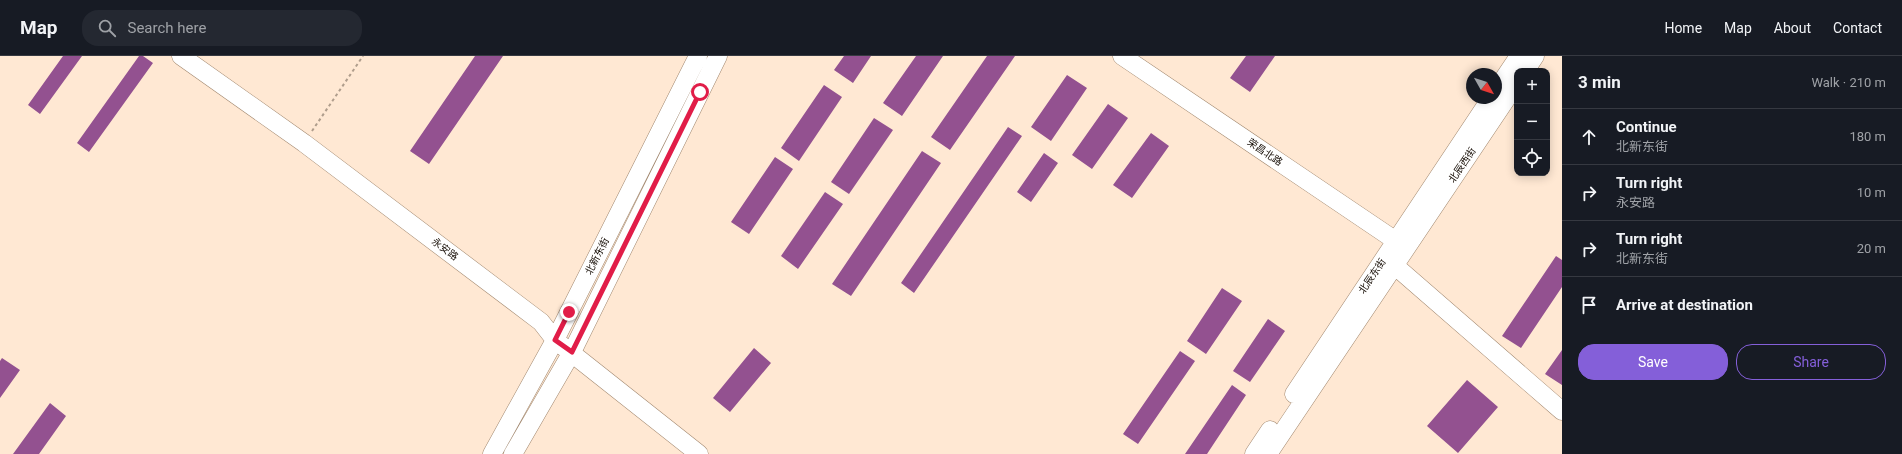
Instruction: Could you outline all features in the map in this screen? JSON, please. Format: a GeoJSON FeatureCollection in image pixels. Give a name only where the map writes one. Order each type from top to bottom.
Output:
{"type":"FeatureCollection","features":[{"type":"Feature","properties":{"kind":"main road","name":"永安路"},"geometry":{"type":"LineString","coordinates":[[181,56],[304,143],[541,322],[555,340],[699,454]]}},
{"type":"Feature","properties":{"kind":"main road","name":"北新东街"},"geometry":{"type":"LineString","coordinates":[[513,454],[572,352],[718,56]]}},
{"type":"Feature","properties":{"kind":"main road","name":"荣昌北路"},"geometry":{"type":"LineString","coordinates":[[1122,56],[1401,244]]}},
{"type":"Feature","properties":{"kind":"main road"},"geometry":{"type":"LineString","coordinates":[[1502,81],[1519,56]]}},
{"type":"Feature","properties":{"kind":"main road"},"geometry":{"type":"LineString","coordinates":[[1527,68],[1535,56]]}},
{"type":"Feature","properties":{"kind":"main road","name":"北新东街"},"geometry":{"type":"LineString","coordinates":[[492,454],[555,340],[694,63]]}},
{"type":"Feature","properties":{"kind":"main road"},"geometry":{"type":"LineString","coordinates":[[694,63],[707,79]]}},
{"type":"Feature","properties":{"kind":"main road","name":"北辰西街"},"geometry":{"type":"LineString","coordinates":[[1401,244],[1514,87]]}},
{"type":"Feature","properties":{"kind":"main road","name":"北辰东街"},"geometry":{"type":"LineString","coordinates":[[1268,454],[1401,244],[1487,104]]}},
{"type":"Feature","properties":{"kind":"main road","name":"北辰东街"},"geometry":{"type":"LineString","coordinates":[[1254,454],[1385,257],[1401,244]]}},
{"type":"Feature","properties":{"kind":"main road"},"geometry":{"type":"LineString","coordinates":[[1385,257],[1562,411]]}},
{"type":"Feature","properties":{"kind":"path"},"geometry":{"type":"LineString","coordinates":[[304,143],[363,56]]}},
{"type":"Feature","properties":{"kind":"building"},"geometry":{"type":"Polygon","coordinates":[[[63,56],[82,56],[40,114],[28,105],[63,56]]]}},
{"type":"Feature","properties":{"kind":"building"},"geometry":{"type":"Polygon","coordinates":[[[139,56],[143,56],[153,63],[89,152],[77,143],[139,56]]]}},
{"type":"Feature","properties":{"kind":"building"},"geometry":{"type":"Polygon","coordinates":[[[475,56],[503,56],[429,164],[410,151],[475,56]]]}},
{"type":"Feature","properties":{"kind":"building"},"geometry":{"type":"Polygon","coordinates":[[[844,56],[871,56],[853,83],[834,70],[844,56]]]}},
{"type":"Feature","properties":{"kind":"building"},"geometry":{"type":"Polygon","coordinates":[[[916,56],[943,56],[902,116],[883,103],[916,56]]]}},
{"type":"Feature","properties":{"kind":"building"},"geometry":{"type":"Polygon","coordinates":[[[987,56],[1015,56],[950,150],[931,137],[987,56]]]}},
{"type":"Feature","properties":{"kind":"building"},"geometry":{"type":"Polygon","coordinates":[[[1246,56],[1275,56],[1250,92],[1230,78],[1246,56]]]}},
{"type":"Feature","properties":{"kind":"building"},"geometry":{"type":"Polygon","coordinates":[[[1067,75],[1087,88],[1051,141],[1031,127],[1067,75]]]}},
{"type":"Feature","properties":{"kind":"building"},"geometry":{"type":"Polygon","coordinates":[[[824,85],[842,97],[799,161],[781,148],[824,85]]]}},
{"type":"Feature","properties":{"kind":"building"},"geometry":{"type":"Polygon","coordinates":[[[1108,104],[1128,118],[1092,169],[1072,155],[1108,104]]]}},
{"type":"Feature","properties":{"kind":"building"},"geometry":{"type":"Polygon","coordinates":[[[874,118],[893,130],[849,194],[831,182],[874,118]]]}},
{"type":"Feature","properties":{"kind":"building"},"geometry":{"type":"Polygon","coordinates":[[[1008,127],[1022,136],[914,293],[901,283],[1008,127]]]}},
{"type":"Feature","properties":{"kind":"building"},"geometry":{"type":"Polygon","coordinates":[[[1151,133],[1169,146],[1132,198],[1113,185],[1151,133]]]}},
{"type":"Feature","properties":{"kind":"building"},"geometry":{"type":"Polygon","coordinates":[[[922,151],[941,163],[851,296],[832,284],[922,151]]]}},
{"type":"Feature","properties":{"kind":"building"},"geometry":{"type":"Polygon","coordinates":[[[1044,153],[1058,163],[1031,202],[1017,192],[1044,153]]]}},
{"type":"Feature","properties":{"kind":"building"},"geometry":{"type":"Polygon","coordinates":[[[775,157],[793,169],[749,234],[731,222],[775,157]]]}},
{"type":"Feature","properties":{"kind":"building"},"geometry":{"type":"Polygon","coordinates":[[[825,192],[843,204],[798,269],[781,256],[825,192]]]}},
{"type":"Feature","properties":{"kind":"building"},"geometry":{"type":"Polygon","coordinates":[[[1556,256],[1562,260],[1562,287],[1521,348],[1502,336],[1556,256]]]}},
{"type":"Feature","properties":{"kind":"building"},"geometry":{"type":"Polygon","coordinates":[[[1222,288],[1242,301],[1206,354],[1187,341],[1222,288]]]}},
{"type":"Feature","properties":{"kind":"building"},"geometry":{"type":"Polygon","coordinates":[[[1268,319],[1285,331],[1250,382],[1233,371],[1268,319]]]}},
{"type":"Feature","properties":{"kind":"building"},"geometry":{"type":"Polygon","coordinates":[[[754,348],[771,363],[730,412],[713,398],[754,348]]]}},
{"type":"Feature","properties":{"kind":"building"},"geometry":{"type":"Polygon","coordinates":[[[1562,350],[1562,385],[1545,374],[1562,350]]]}},
{"type":"Feature","properties":{"kind":"building"},"geometry":{"type":"Polygon","coordinates":[[[1180,351],[1195,361],[1138,444],[1123,434],[1180,351]]]}},
{"type":"Feature","properties":{"kind":"building"},"geometry":{"type":"Polygon","coordinates":[[[2,358],[20,370],[0,398],[0,361],[2,358]]]}},
{"type":"Feature","properties":{"kind":"building"},"geometry":{"type":"Polygon","coordinates":[[[1467,380],[1498,407],[1458,453],[1427,426],[1467,380]]]}},
{"type":"Feature","properties":{"kind":"building"},"geometry":{"type":"Polygon","coordinates":[[[1232,385],[1246,395],[1207,454],[1185,454],[1232,385]]]}},
{"type":"Feature","properties":{"kind":"building"},"geometry":{"type":"Polygon","coordinates":[[[50,403],[66,416],[39,454],[13,454],[50,403]]]}},
{"type":"Feature","properties":{"kind":"route"},"geometry":{"type":"LineString","coordinates":[[569,312],[555,340],[572,352],[700,92]]}}]}
